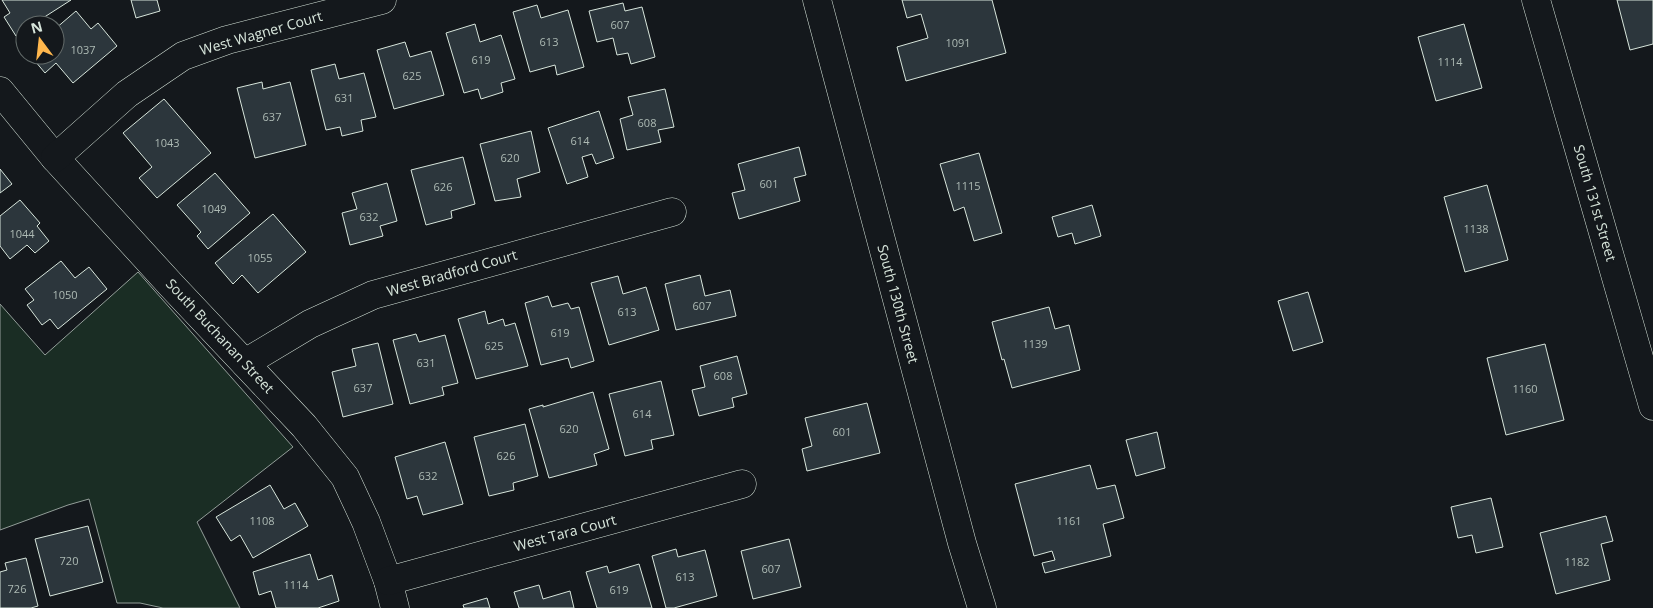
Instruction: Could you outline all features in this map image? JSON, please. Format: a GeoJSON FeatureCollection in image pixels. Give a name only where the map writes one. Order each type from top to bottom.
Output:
{"type":"FeatureCollection","features":[{"type":"Feature","properties":{"kind":"street","name":"West Wagner Court"},"geometry":{"type":"LineString","coordinates":[[56,158],[127,94],[183,56],[227,40],[382,0]]}},
{"type":"Feature","properties":{"kind":"street","name":"South 130th Street"},"geometry":{"type":"LineString","coordinates":[[817,0],[962,543],[982,608]]}},
{"type":"Feature","properties":{"kind":"street","name":"South 131st Street"},"geometry":{"type":"LineString","coordinates":[[1536,0],[1653,406]]}},
{"type":"Feature","properties":{"kind":"street","name":"South Buchanan Street"},"geometry":{"type":"LineString","coordinates":[[0,91],[56,158],[304,426],[345,477],[366,522],[388,582],[395,608]]}},
{"type":"Feature","properties":{"kind":"street","name":"West Bradford Court"},"geometry":{"type":"LineString","coordinates":[[245,364],[310,324],[373,295],[672,212]]}},
{"type":"Feature","properties":{"kind":"street","name":"West Tara Court"},"geometry":{"type":"LineString","coordinates":[[388,582],[742,484]]}},
{"type":"Feature","properties":{"kind":"green space"},"geometry":{"type":"Polygon","coordinates":[[[138,272],[293,447],[197,522],[240,608],[163,608],[140,603],[117,603],[89,499],[0,530],[0,304],[45,355],[138,272]]]}},
{"type":"Feature","properties":{"kind":"building"},"geometry":{"type":"Polygon","coordinates":[[[2,0],[71,0],[48,15],[15,15],[15,34],[4,17],[10,13],[2,0]]]}},
{"type":"Feature","properties":{"kind":"building"},"geometry":{"type":"Polygon","coordinates":[[[131,0],[157,0],[160,11],[136,18],[131,0]]]}},
{"type":"Feature","properties":{"kind":"building"},"geometry":{"type":"Polygon","coordinates":[[[902,0],[992,0],[1006,53],[906,81],[897,47],[928,38],[921,14],[907,18],[902,0]]]}},
{"type":"Feature","properties":{"kind":"building"},"geometry":{"type":"Polygon","coordinates":[[[1617,0],[1653,0],[1653,44],[1630,50],[1617,0]]]}},
{"type":"Feature","properties":{"kind":"building"},"geometry":{"type":"Polygon","coordinates":[[[623,3],[625,11],[642,7],[655,57],[631,64],[628,53],[617,55],[613,38],[597,42],[589,11],[623,3]]]}},
{"type":"Feature","properties":{"kind":"building"},"geometry":{"type":"Polygon","coordinates":[[[537,5],[541,18],[568,10],[584,67],[557,75],[555,65],[530,72],[513,12],[537,5]]]}},
{"type":"Feature","properties":{"kind":"building"},"geometry":{"type":"Polygon","coordinates":[[[76,11],[91,29],[98,23],[117,46],[73,83],[58,65],[65,65],[65,20],[76,11]]]}},
{"type":"Feature","properties":{"kind":"building"},"geometry":{"type":"Polygon","coordinates":[[[475,24],[480,42],[501,35],[515,79],[501,83],[503,92],[481,99],[478,89],[464,93],[446,33],[475,24]]]}},
{"type":"Feature","properties":{"kind":"building"},"geometry":{"type":"Polygon","coordinates":[[[1464,24],[1482,88],[1436,101],[1418,37],[1464,24]]]}},
{"type":"Feature","properties":{"kind":"building"},"geometry":{"type":"Polygon","coordinates":[[[405,42],[410,57],[431,51],[444,95],[394,109],[377,50],[405,42]]]}},
{"type":"Feature","properties":{"kind":"building"},"geometry":{"type":"Polygon","coordinates":[[[335,64],[339,79],[364,73],[376,117],[361,120],[363,131],[342,136],[340,127],[326,130],[311,70],[335,64]]]}},
{"type":"Feature","properties":{"kind":"building"},"geometry":{"type":"Polygon","coordinates":[[[38,65],[54,65],[45,73],[38,65]]]}},
{"type":"Feature","properties":{"kind":"building"},"geometry":{"type":"Polygon","coordinates":[[[262,82],[263,89],[290,82],[306,145],[255,158],[237,88],[262,82]]]}},
{"type":"Feature","properties":{"kind":"building"},"geometry":{"type":"Polygon","coordinates":[[[665,89],[674,127],[658,130],[661,142],[627,150],[620,119],[633,115],[628,97],[665,89]]]}},
{"type":"Feature","properties":{"kind":"building"},"geometry":{"type":"Polygon","coordinates":[[[164,99],[211,153],[157,198],[139,178],[152,167],[123,133],[164,99]]]}},
{"type":"Feature","properties":{"kind":"building"},"geometry":{"type":"Polygon","coordinates":[[[599,111],[614,158],[596,164],[592,154],[582,157],[588,177],[567,184],[548,128],[599,111]]]}},
{"type":"Feature","properties":{"kind":"building"},"geometry":{"type":"Polygon","coordinates":[[[531,131],[540,172],[517,179],[521,197],[495,201],[480,144],[531,131]]]}},
{"type":"Feature","properties":{"kind":"building"},"geometry":{"type":"Polygon","coordinates":[[[799,147],[806,175],[794,178],[800,201],[739,219],[732,193],[745,190],[738,164],[799,147]]]}},
{"type":"Feature","properties":{"kind":"building"},"geometry":{"type":"Polygon","coordinates":[[[979,153],[1002,233],[974,241],[964,207],[954,211],[940,164],[979,153]]]}},
{"type":"Feature","properties":{"kind":"building"},"geometry":{"type":"Polygon","coordinates":[[[463,157],[475,204],[451,211],[452,218],[426,225],[411,170],[463,157]]]}},
{"type":"Feature","properties":{"kind":"building"},"geometry":{"type":"Polygon","coordinates":[[[0,169],[12,184],[0,193],[0,169]]]}},
{"type":"Feature","properties":{"kind":"building"},"geometry":{"type":"Polygon","coordinates":[[[215,173],[250,213],[208,249],[197,236],[201,232],[177,205],[215,173]]]}},
{"type":"Feature","properties":{"kind":"building"},"geometry":{"type":"Polygon","coordinates":[[[387,183],[397,221],[380,226],[383,236],[350,245],[342,213],[357,209],[352,193],[387,183]]]}},
{"type":"Feature","properties":{"kind":"building"},"geometry":{"type":"Polygon","coordinates":[[[1487,185],[1508,260],[1465,272],[1444,197],[1487,185]]]}},
{"type":"Feature","properties":{"kind":"building"},"geometry":{"type":"Polygon","coordinates":[[[20,200],[40,223],[37,226],[49,241],[35,253],[27,245],[10,259],[0,246],[0,216],[20,200]]]}},
{"type":"Feature","properties":{"kind":"building"},"geometry":{"type":"Polygon","coordinates":[[[1092,205],[1101,236],[1075,244],[1072,233],[1058,237],[1052,217],[1092,205]]]}},
{"type":"Feature","properties":{"kind":"building"},"geometry":{"type":"Polygon","coordinates":[[[273,214],[306,252],[258,293],[242,275],[233,284],[215,263],[273,214]]]}},
{"type":"Feature","properties":{"kind":"building"},"geometry":{"type":"Polygon","coordinates":[[[61,261],[75,278],[89,267],[107,289],[58,329],[50,319],[42,325],[27,305],[34,300],[25,289],[61,261]]]}},
{"type":"Feature","properties":{"kind":"building"},"geometry":{"type":"Polygon","coordinates":[[[700,275],[705,296],[730,290],[736,316],[676,330],[665,284],[700,275]]]}},
{"type":"Feature","properties":{"kind":"building"},"geometry":{"type":"Polygon","coordinates":[[[618,276],[623,294],[646,287],[659,330],[609,345],[591,283],[618,276]]]}},
{"type":"Feature","properties":{"kind":"building"},"geometry":{"type":"Polygon","coordinates":[[[1308,292],[1323,342],[1293,351],[1278,301],[1308,292]]]}},
{"type":"Feature","properties":{"kind":"building"},"geometry":{"type":"Polygon","coordinates":[[[548,296],[552,307],[568,303],[571,309],[579,307],[594,361],[571,368],[568,358],[541,365],[525,303],[548,296]]]}},
{"type":"Feature","properties":{"kind":"building"},"geometry":{"type":"Polygon","coordinates":[[[1049,307],[1055,329],[1069,325],[1080,370],[1012,388],[992,322],[1049,307]]]}},
{"type":"Feature","properties":{"kind":"building"},"geometry":{"type":"Polygon","coordinates":[[[485,311],[488,324],[503,319],[505,326],[515,323],[528,366],[476,379],[458,319],[485,311]]]}},
{"type":"Feature","properties":{"kind":"building"},"geometry":{"type":"Polygon","coordinates":[[[416,334],[419,342],[445,335],[458,383],[442,387],[444,395],[410,404],[393,340],[416,334]]]}},
{"type":"Feature","properties":{"kind":"building"},"geometry":{"type":"Polygon","coordinates":[[[378,343],[393,404],[343,417],[332,372],[356,366],[352,349],[378,343]]]}},
{"type":"Feature","properties":{"kind":"building"},"geometry":{"type":"Polygon","coordinates":[[[1545,344],[1564,420],[1506,435],[1487,358],[1545,344]]]}},
{"type":"Feature","properties":{"kind":"building"},"geometry":{"type":"Polygon","coordinates":[[[737,356],[747,394],[732,398],[734,407],[699,416],[692,390],[705,387],[700,366],[737,356]]]}},
{"type":"Feature","properties":{"kind":"building"},"geometry":{"type":"Polygon","coordinates":[[[661,381],[674,435],[651,440],[653,449],[625,456],[609,394],[661,381]]]}},
{"type":"Feature","properties":{"kind":"building"},"geometry":{"type":"Polygon","coordinates":[[[593,392],[609,449],[594,454],[597,465],[549,478],[529,409],[543,405],[543,407],[593,392]]]}},
{"type":"Feature","properties":{"kind":"building"},"geometry":{"type":"Polygon","coordinates":[[[867,403],[880,453],[807,471],[802,449],[812,446],[805,418],[867,403]]]}},
{"type":"Feature","properties":{"kind":"building"},"geometry":{"type":"Polygon","coordinates":[[[525,424],[538,476],[513,483],[514,490],[489,496],[474,437],[525,424]]]}},
{"type":"Feature","properties":{"kind":"building"},"geometry":{"type":"Polygon","coordinates":[[[1157,432],[1165,468],[1136,476],[1126,440],[1157,432]]]}},
{"type":"Feature","properties":{"kind":"building"},"geometry":{"type":"Polygon","coordinates":[[[445,442],[463,504],[423,515],[417,496],[407,499],[395,457],[445,442]]]}},
{"type":"Feature","properties":{"kind":"building"},"geometry":{"type":"Polygon","coordinates":[[[1090,465],[1097,489],[1115,485],[1124,518],[1103,524],[1111,556],[1045,573],[1042,563],[1055,560],[1052,551],[1034,556],[1015,484],[1090,465]]]}},
{"type":"Feature","properties":{"kind":"building"},"geometry":{"type":"Polygon","coordinates":[[[270,485],[284,509],[295,503],[308,526],[253,558],[240,535],[231,541],[216,517],[270,485]]]}},
{"type":"Feature","properties":{"kind":"building"},"geometry":{"type":"Polygon","coordinates":[[[1491,498],[1503,547],[1476,553],[1472,535],[1458,538],[1451,507],[1491,498]]]}},
{"type":"Feature","properties":{"kind":"building"},"geometry":{"type":"Polygon","coordinates":[[[1606,516],[1613,541],[1601,544],[1610,580],[1556,594],[1540,533],[1606,516]]]}},
{"type":"Feature","properties":{"kind":"building"},"geometry":{"type":"Polygon","coordinates":[[[88,526],[103,582],[50,596],[35,539],[88,526]]]}},
{"type":"Feature","properties":{"kind":"building"},"geometry":{"type":"Polygon","coordinates":[[[789,539],[801,587],[753,599],[741,551],[789,539]]]}},
{"type":"Feature","properties":{"kind":"building"},"geometry":{"type":"Polygon","coordinates":[[[676,549],[678,557],[705,550],[717,596],[674,608],[666,608],[652,556],[676,549]]]}},
{"type":"Feature","properties":{"kind":"building"},"geometry":{"type":"Polygon","coordinates":[[[310,554],[318,580],[332,575],[339,601],[318,608],[276,608],[271,591],[259,595],[253,572],[310,554]]]}},
{"type":"Feature","properties":{"kind":"building"},"geometry":{"type":"Polygon","coordinates":[[[26,558],[38,606],[31,608],[0,608],[0,572],[7,570],[5,563],[26,558]]]}},
{"type":"Feature","properties":{"kind":"building"},"geometry":{"type":"Polygon","coordinates":[[[639,564],[652,608],[597,608],[586,572],[607,566],[609,573],[639,564]]]}},
{"type":"Feature","properties":{"kind":"building"},"geometry":{"type":"Polygon","coordinates":[[[539,585],[543,599],[570,591],[574,608],[519,608],[514,592],[539,585]]]}},
{"type":"Feature","properties":{"kind":"building"},"geometry":{"type":"Polygon","coordinates":[[[487,598],[490,608],[464,608],[463,605],[487,598]]]}}]}
